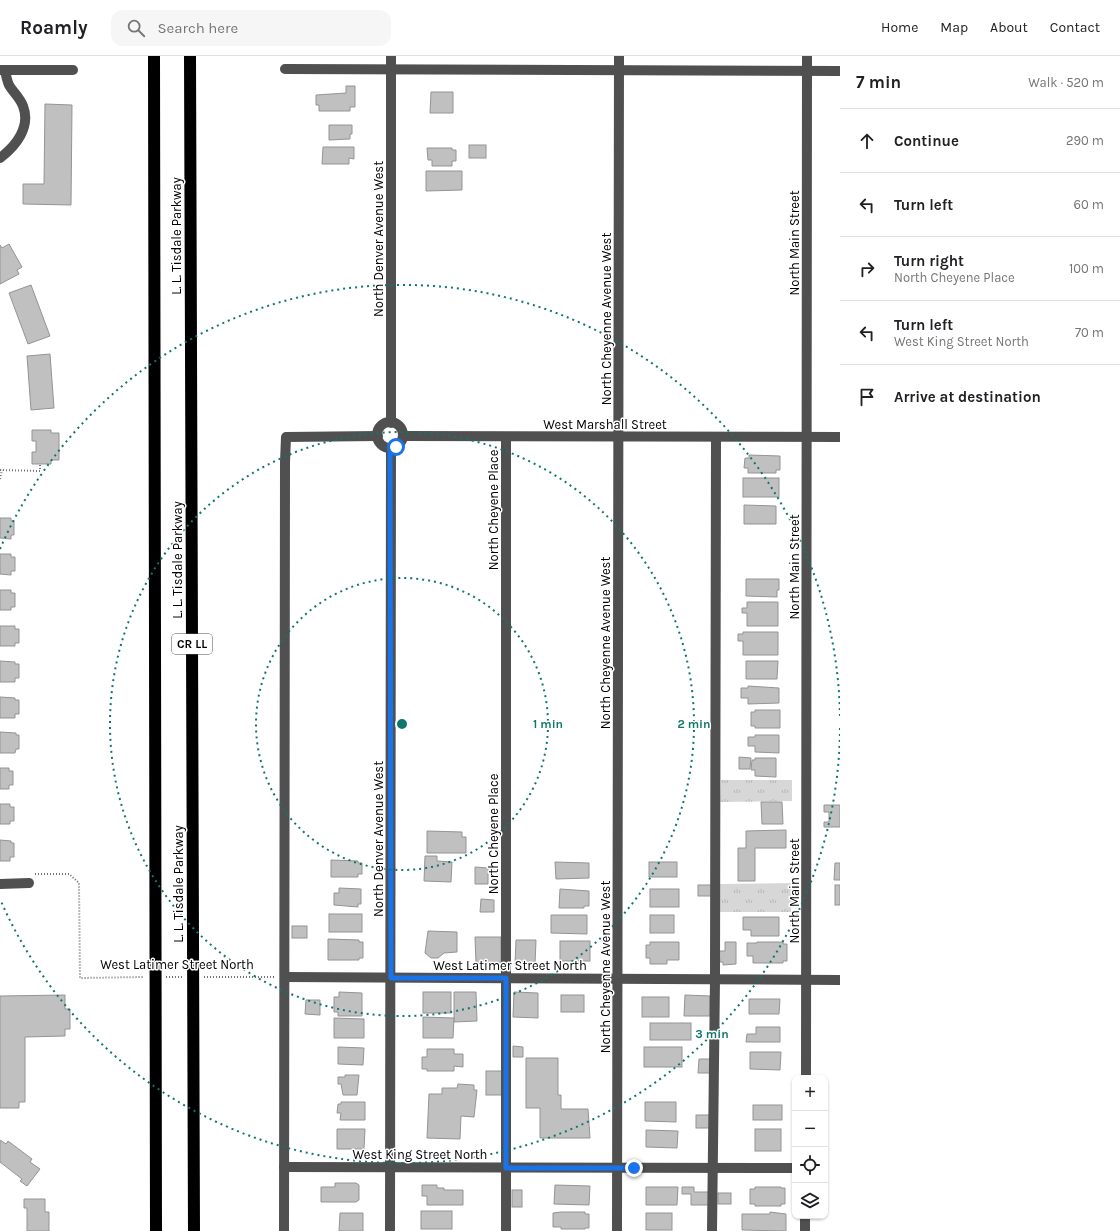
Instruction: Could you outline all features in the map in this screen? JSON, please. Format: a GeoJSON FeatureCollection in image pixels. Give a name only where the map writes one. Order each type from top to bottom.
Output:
{"type":"FeatureCollection","features":[{"type":"Feature","properties":{"kind":"highway","name":"L. L. Tisdale Parkway"},"geometry":{"type":"LineString","coordinates":[[154,56],[156,1231]]}},
{"type":"Feature","properties":{"kind":"highway","name":"L. L. Tisdale Parkway"},"geometry":{"type":"LineString","coordinates":[[190,56],[194,1231]]}},
{"type":"Feature","properties":{"kind":"street","name":"North Denver Avenue West"},"geometry":{"type":"LineString","coordinates":[[390,423],[391,56]]}},
{"type":"Feature","properties":{"kind":"street","name":"North Cheyenne Avenue West"},"geometry":{"type":"LineString","coordinates":[[617,1231],[619,56]]}},
{"type":"Feature","properties":{"kind":"street","name":"North Main Street"},"geometry":{"type":"LineString","coordinates":[[806,1075],[807,56]]}},
{"type":"Feature","properties":{"kind":"street"},"geometry":{"type":"LineString","coordinates":[[285,69],[391,71],[840,71]]}},
{"type":"Feature","properties":{"kind":"street"},"geometry":{"type":"LineString","coordinates":[[0,158],[12,149],[22,133],[25,120],[23,105],[8,83],[2,70],[73,70]]}},
{"type":"Feature","properties":{"kind":"street"},"geometry":{"type":"LineString","coordinates":[[390,423],[401,428],[403,436],[399,445],[390,448],[381,444],[378,436],[382,426],[390,423]]}},
{"type":"Feature","properties":{"kind":"street"},"geometry":{"type":"LineString","coordinates":[[284,1231],[280,977],[284,462],[286,437],[378,436]]}},
{"type":"Feature","properties":{"kind":"street","name":"West Marshall Street"},"geometry":{"type":"LineString","coordinates":[[403,436],[840,437]]}},
{"type":"Feature","properties":{"kind":"street","name":"North Cheyene Place"},"geometry":{"type":"LineString","coordinates":[[506,437],[506,1231]]}},
{"type":"Feature","properties":{"kind":"street"},"geometry":{"type":"LineString","coordinates":[[712,1231],[715,979],[716,437]]}},
{"type":"Feature","properties":{"kind":"street","name":"North Denver Avenue West"},"geometry":{"type":"LineString","coordinates":[[390,448],[390,1231]]}},
{"type":"Feature","properties":{"kind":"street"},"geometry":{"type":"LineString","coordinates":[[0,884],[30,879]]}},
{"type":"Feature","properties":{"kind":"street","name":"West Latimer Street North"},"geometry":{"type":"LineString","coordinates":[[280,977],[840,980]]}},
{"type":"Feature","properties":{"kind":"street","name":"West King Street North"},"geometry":{"type":"LineString","coordinates":[[284,1167],[792,1168]]}},
{"type":"Feature","properties":{"kind":"street"},"geometry":{"type":"LineString","coordinates":[[805,1219],[805,1231]]}},
{"type":"Feature","properties":{"kind":"path"},"geometry":{"type":"LineString","coordinates":[[0,479],[1,470],[40,471],[40,464]]}},
{"type":"Feature","properties":{"kind":"path","name":"West Latimer Street North"},"geometry":{"type":"LineString","coordinates":[[30,879],[69,874],[78,883],[80,978],[150,977]]}},
{"type":"Feature","properties":{"kind":"path","name":"West Latimer Street North"},"geometry":{"type":"LineString","coordinates":[[165,977],[188,977]]}},
{"type":"Feature","properties":{"kind":"path","name":"West Latimer Street North"},"geometry":{"type":"LineString","coordinates":[[203,977],[280,977]]}},
{"type":"Feature","properties":{"kind":"green space"},"geometry":{"type":"Polygon","coordinates":[[[721,780],[792,780],[792,801],[720,802],[721,780]]]}},
{"type":"Feature","properties":{"kind":"green space"},"geometry":{"type":"Polygon","coordinates":[[[792,883],[791,912],[718,912],[720,884],[792,883]]]}},
{"type":"Feature","properties":{"kind":"building"},"geometry":{"type":"Polygon","coordinates":[[[346,86],[355,86],[355,107],[350,107],[350,111],[319,111],[319,105],[316,105],[316,95],[346,93],[346,86]]]}},
{"type":"Feature","properties":{"kind":"building"},"geometry":{"type":"Polygon","coordinates":[[[431,92],[453,92],[453,113],[430,113],[431,92]]]}},
{"type":"Feature","properties":{"kind":"building"},"geometry":{"type":"Polygon","coordinates":[[[45,104],[72,105],[71,205],[23,204],[23,184],[44,184],[45,104]]]}},
{"type":"Feature","properties":{"kind":"building"},"geometry":{"type":"Polygon","coordinates":[[[329,125],[352,125],[352,134],[350,134],[350,139],[329,140],[329,125]]]}},
{"type":"Feature","properties":{"kind":"building"},"geometry":{"type":"Polygon","coordinates":[[[469,145],[486,145],[486,158],[469,158],[469,145]]]}},
{"type":"Feature","properties":{"kind":"building"},"geometry":{"type":"Polygon","coordinates":[[[323,147],[354,147],[354,159],[349,158],[349,164],[322,164],[323,147]]]}},
{"type":"Feature","properties":{"kind":"building"},"geometry":{"type":"Polygon","coordinates":[[[427,148],[452,148],[452,150],[456,150],[456,161],[452,161],[452,166],[432,166],[432,160],[428,160],[427,148]]]}},
{"type":"Feature","properties":{"kind":"building"},"geometry":{"type":"Polygon","coordinates":[[[426,171],[462,171],[462,190],[426,191],[426,171]]]}},
{"type":"Feature","properties":{"kind":"building"},"geometry":{"type":"Polygon","coordinates":[[[9,244],[22,267],[17,270],[19,274],[0,284],[0,245],[2,248],[9,244]]]}},
{"type":"Feature","properties":{"kind":"building"},"geometry":{"type":"Polygon","coordinates":[[[31,285],[50,336],[28,344],[9,293],[31,285]]]}},
{"type":"Feature","properties":{"kind":"building"},"geometry":{"type":"Polygon","coordinates":[[[50,354],[54,408],[31,410],[27,356],[50,354]]]}},
{"type":"Feature","properties":{"kind":"building"},"geometry":{"type":"Polygon","coordinates":[[[32,430],[51,430],[51,433],[59,433],[59,460],[51,460],[51,464],[32,464],[32,452],[36,452],[36,441],[32,441],[32,430]]]}},
{"type":"Feature","properties":{"kind":"building"},"geometry":{"type":"Polygon","coordinates":[[[749,455],[780,456],[780,470],[776,470],[776,473],[748,473],[748,468],[744,468],[745,458],[749,458],[749,455]]]}},
{"type":"Feature","properties":{"kind":"building"},"geometry":{"type":"Polygon","coordinates":[[[743,478],[779,478],[779,497],[743,497],[743,478]]]}},
{"type":"Feature","properties":{"kind":"building"},"geometry":{"type":"Polygon","coordinates":[[[744,505],[776,506],[776,524],[744,524],[744,505]]]}},
{"type":"Feature","properties":{"kind":"building"},"geometry":{"type":"Polygon","coordinates":[[[0,518],[11,518],[11,521],[14,521],[14,535],[11,535],[11,539],[0,538],[0,518]]]}},
{"type":"Feature","properties":{"kind":"building"},"geometry":{"type":"Polygon","coordinates":[[[0,554],[11,554],[11,557],[15,557],[15,571],[11,571],[11,575],[0,574],[0,554]]]}},
{"type":"Feature","properties":{"kind":"building"},"geometry":{"type":"Polygon","coordinates":[[[746,579],[779,579],[779,590],[777,590],[777,597],[746,596],[746,579]]]}},
{"type":"Feature","properties":{"kind":"building"},"geometry":{"type":"Polygon","coordinates":[[[0,590],[11,590],[11,593],[15,593],[15,607],[11,607],[11,610],[0,610],[0,590]]]}},
{"type":"Feature","properties":{"kind":"building"},"geometry":{"type":"Polygon","coordinates":[[[747,602],[778,602],[778,626],[747,626],[747,613],[742,613],[742,608],[747,608],[747,602]]]}},
{"type":"Feature","properties":{"kind":"building"},"geometry":{"type":"Polygon","coordinates":[[[0,626],[15,626],[15,629],[19,629],[19,643],[15,643],[15,646],[0,646],[0,626]]]}},
{"type":"Feature","properties":{"kind":"building"},"geometry":{"type":"Polygon","coordinates":[[[743,632],[778,632],[778,655],[743,655],[743,641],[738,641],[738,634],[743,634],[743,632]]]}},
{"type":"Feature","properties":{"kind":"building"},"geometry":{"type":"Polygon","coordinates":[[[0,661],[15,662],[15,664],[19,664],[19,678],[15,678],[15,682],[0,682],[0,661]]]}},
{"type":"Feature","properties":{"kind":"building"},"geometry":{"type":"Polygon","coordinates":[[[746,661],[778,661],[777,679],[746,679],[746,661]]]}},
{"type":"Feature","properties":{"kind":"building"},"geometry":{"type":"Polygon","coordinates":[[[748,686],[779,688],[779,703],[748,704],[748,698],[741,698],[741,688],[748,688],[748,686]]]}},
{"type":"Feature","properties":{"kind":"building"},"geometry":{"type":"Polygon","coordinates":[[[0,697],[15,698],[15,700],[19,700],[19,714],[15,714],[15,718],[0,718],[0,697]]]}},
{"type":"Feature","properties":{"kind":"building"},"geometry":{"type":"Polygon","coordinates":[[[755,710],[780,710],[780,728],[755,728],[755,726],[751,726],[751,712],[755,712],[755,710]]]}},
{"type":"Feature","properties":{"kind":"building"},"geometry":{"type":"Polygon","coordinates":[[[0,732],[16,733],[16,735],[19,735],[19,749],[16,749],[15,753],[0,753],[0,732]]]}},
{"type":"Feature","properties":{"kind":"building"},"geometry":{"type":"Polygon","coordinates":[[[755,735],[779,735],[779,753],[755,752],[755,746],[748,746],[748,737],[755,737],[755,735]]]}},
{"type":"Feature","properties":{"kind":"building"},"geometry":{"type":"Polygon","coordinates":[[[739,757],[751,758],[750,769],[739,769],[739,757]]]}},
{"type":"Feature","properties":{"kind":"building"},"geometry":{"type":"Polygon","coordinates":[[[755,758],[776,758],[776,777],[755,776],[755,770],[751,770],[752,760],[755,760],[755,758]]]}},
{"type":"Feature","properties":{"kind":"building"},"geometry":{"type":"Polygon","coordinates":[[[0,768],[9,768],[9,771],[13,771],[13,785],[9,785],[9,789],[0,789],[0,768]]]}},
{"type":"Feature","properties":{"kind":"building"},"geometry":{"type":"Polygon","coordinates":[[[761,802],[782,802],[783,824],[762,824],[761,802]]]}},
{"type":"Feature","properties":{"kind":"building"},"geometry":{"type":"Polygon","coordinates":[[[0,804],[10,804],[10,807],[14,807],[14,821],[10,821],[10,824],[0,824],[0,804]]]}},
{"type":"Feature","properties":{"kind":"building"},"geometry":{"type":"Polygon","coordinates":[[[824,805],[840,805],[840,827],[824,827],[824,822],[829,822],[829,812],[824,812],[824,805]]]}},
{"type":"Feature","properties":{"kind":"building"},"geometry":{"type":"Polygon","coordinates":[[[786,830],[786,848],[755,848],[755,881],[738,881],[738,848],[746,848],[746,831],[786,830]]]}},
{"type":"Feature","properties":{"kind":"building"},"geometry":{"type":"Polygon","coordinates":[[[427,831],[462,832],[462,837],[466,837],[466,853],[427,853],[427,831]]]}},
{"type":"Feature","properties":{"kind":"building"},"geometry":{"type":"Polygon","coordinates":[[[0,840],[11,841],[11,843],[14,843],[14,857],[10,857],[10,861],[0,861],[0,840]]]}},
{"type":"Feature","properties":{"kind":"building"},"geometry":{"type":"Polygon","coordinates":[[[425,856],[437,856],[437,861],[452,862],[451,882],[424,881],[425,856]]]}},
{"type":"Feature","properties":{"kind":"building"},"geometry":{"type":"Polygon","coordinates":[[[331,860],[358,861],[358,863],[362,863],[362,874],[358,874],[358,877],[331,877],[331,860]]]}},
{"type":"Feature","properties":{"kind":"building"},"geometry":{"type":"Polygon","coordinates":[[[555,862],[589,863],[589,878],[556,879],[555,862]]]}},
{"type":"Feature","properties":{"kind":"building"},"geometry":{"type":"Polygon","coordinates":[[[649,862],[677,862],[677,877],[649,877],[649,862]]]}},
{"type":"Feature","properties":{"kind":"building"},"geometry":{"type":"Polygon","coordinates":[[[835,863],[840,863],[840,880],[834,880],[835,863]]]}},
{"type":"Feature","properties":{"kind":"building"},"geometry":{"type":"Polygon","coordinates":[[[475,867],[488,868],[488,884],[475,884],[475,867]]]}},
{"type":"Feature","properties":{"kind":"building"},"geometry":{"type":"Polygon","coordinates":[[[698,885],[712,885],[712,896],[698,896],[698,885]]]}},
{"type":"Feature","properties":{"kind":"building"},"geometry":{"type":"Polygon","coordinates":[[[835,885],[840,885],[840,905],[835,905],[835,885]]]}},
{"type":"Feature","properties":{"kind":"building"},"geometry":{"type":"Polygon","coordinates":[[[339,888],[361,889],[361,904],[358,904],[358,907],[334,905],[334,893],[339,893],[339,888]]]}},
{"type":"Feature","properties":{"kind":"building"},"geometry":{"type":"Polygon","coordinates":[[[560,889],[589,891],[589,906],[584,906],[584,908],[559,908],[560,889]]]}},
{"type":"Feature","properties":{"kind":"building"},"geometry":{"type":"Polygon","coordinates":[[[650,889],[679,889],[679,907],[650,907],[650,889]]]}},
{"type":"Feature","properties":{"kind":"building"},"geometry":{"type":"Polygon","coordinates":[[[481,899],[494,900],[494,912],[480,912],[481,899]]]}},
{"type":"Feature","properties":{"kind":"building"},"geometry":{"type":"Polygon","coordinates":[[[329,914],[362,914],[362,932],[329,932],[329,914]]]}},
{"type":"Feature","properties":{"kind":"building"},"geometry":{"type":"Polygon","coordinates":[[[551,915],[587,915],[587,934],[551,933],[551,915]]]}},
{"type":"Feature","properties":{"kind":"building"},"geometry":{"type":"Polygon","coordinates":[[[650,915],[674,915],[674,933],[650,933],[650,915]]]}},
{"type":"Feature","properties":{"kind":"building"},"geometry":{"type":"Polygon","coordinates":[[[743,917],[779,917],[779,936],[751,936],[751,930],[743,930],[743,917]]]}},
{"type":"Feature","properties":{"kind":"building"},"geometry":{"type":"Polygon","coordinates":[[[292,926],[307,926],[307,938],[292,938],[292,926]]]}},
{"type":"Feature","properties":{"kind":"building"},"geometry":{"type":"Polygon","coordinates":[[[428,931],[457,932],[457,952],[444,953],[438,958],[431,958],[425,953],[428,931]]]}},
{"type":"Feature","properties":{"kind":"building"},"geometry":{"type":"Polygon","coordinates":[[[475,937],[501,937],[501,963],[476,963],[475,937]]]}},
{"type":"Feature","properties":{"kind":"building"},"geometry":{"type":"Polygon","coordinates":[[[328,939],[359,940],[359,942],[363,942],[363,958],[359,958],[359,960],[328,960],[328,939]]]}},
{"type":"Feature","properties":{"kind":"building"},"geometry":{"type":"Polygon","coordinates":[[[516,940],[536,940],[535,965],[515,964],[516,940]]]}},
{"type":"Feature","properties":{"kind":"building"},"geometry":{"type":"Polygon","coordinates":[[[560,941],[590,941],[590,961],[560,961],[560,941]]]}},
{"type":"Feature","properties":{"kind":"building"},"geometry":{"type":"Polygon","coordinates":[[[650,942],[679,942],[679,960],[667,960],[667,964],[650,964],[650,958],[646,958],[646,945],[650,945],[650,942]]]}},
{"type":"Feature","properties":{"kind":"building"},"geometry":{"type":"Polygon","coordinates":[[[725,942],[736,942],[736,964],[723,965],[723,962],[720,962],[719,951],[725,951],[725,942]]]}},
{"type":"Feature","properties":{"kind":"building"},"geometry":{"type":"Polygon","coordinates":[[[783,942],[783,944],[787,944],[787,961],[783,961],[783,963],[753,963],[753,956],[747,956],[747,943],[783,942]]]}},
{"type":"Feature","properties":{"kind":"building"},"geometry":{"type":"Polygon","coordinates":[[[339,992],[362,993],[362,1016],[338,1016],[338,1012],[334,1012],[334,997],[339,997],[339,992]]]}},
{"type":"Feature","properties":{"kind":"building"},"geometry":{"type":"Polygon","coordinates":[[[423,992],[451,992],[451,1013],[423,1013],[423,992]]]}},
{"type":"Feature","properties":{"kind":"building"},"geometry":{"type":"Polygon","coordinates":[[[454,992],[476,992],[477,1021],[454,1022],[454,992]]]}},
{"type":"Feature","properties":{"kind":"building"},"geometry":{"type":"Polygon","coordinates":[[[514,992],[538,993],[538,1018],[513,1017],[514,992]]]}},
{"type":"Feature","properties":{"kind":"building"},"geometry":{"type":"Polygon","coordinates":[[[65,995],[65,1009],[70,1009],[70,1029],[65,1029],[65,1036],[25,1037],[25,1102],[19,1102],[19,1108],[0,1108],[0,996],[65,995]]]}},
{"type":"Feature","properties":{"kind":"building"},"geometry":{"type":"Polygon","coordinates":[[[561,995],[584,995],[584,1012],[561,1012],[561,995]]]}},
{"type":"Feature","properties":{"kind":"building"},"geometry":{"type":"Polygon","coordinates":[[[685,995],[710,996],[710,1016],[684,1016],[685,995]]]}},
{"type":"Feature","properties":{"kind":"building"},"geometry":{"type":"Polygon","coordinates":[[[642,997],[669,997],[669,1017],[642,1017],[642,997]]]}},
{"type":"Feature","properties":{"kind":"building"},"geometry":{"type":"Polygon","coordinates":[[[749,999],[780,999],[779,1014],[749,1014],[749,999]]]}},
{"type":"Feature","properties":{"kind":"building"},"geometry":{"type":"Polygon","coordinates":[[[306,1000],[320,1000],[320,1015],[305,1014],[306,1000]]]}},
{"type":"Feature","properties":{"kind":"building"},"geometry":{"type":"Polygon","coordinates":[[[423,1017],[454,1018],[453,1038],[423,1038],[423,1017]]]}},
{"type":"Feature","properties":{"kind":"building"},"geometry":{"type":"Polygon","coordinates":[[[334,1018],[364,1019],[364,1038],[334,1038],[334,1018]]]}},
{"type":"Feature","properties":{"kind":"building"},"geometry":{"type":"Polygon","coordinates":[[[650,1023],[691,1023],[691,1040],[650,1040],[650,1023]]]}},
{"type":"Feature","properties":{"kind":"building"},"geometry":{"type":"Polygon","coordinates":[[[756,1027],[780,1027],[780,1042],[746,1042],[747,1034],[756,1034],[756,1027]]]}},
{"type":"Feature","properties":{"kind":"building"},"geometry":{"type":"Polygon","coordinates":[[[513,1046],[523,1047],[523,1057],[513,1057],[513,1046]]]}},
{"type":"Feature","properties":{"kind":"building"},"geometry":{"type":"Polygon","coordinates":[[[338,1047],[364,1048],[363,1065],[338,1064],[338,1047]]]}},
{"type":"Feature","properties":{"kind":"building"},"geometry":{"type":"Polygon","coordinates":[[[644,1047],[682,1047],[682,1067],[644,1067],[644,1047]]]}},
{"type":"Feature","properties":{"kind":"building"},"geometry":{"type":"Polygon","coordinates":[[[427,1049],[454,1049],[454,1054],[463,1054],[463,1067],[454,1066],[454,1071],[427,1071],[427,1069],[422,1069],[422,1057],[427,1057],[427,1049]]]}},
{"type":"Feature","properties":{"kind":"building"},"geometry":{"type":"Polygon","coordinates":[[[750,1052],[781,1052],[780,1070],[750,1069],[750,1052]]]}},
{"type":"Feature","properties":{"kind":"building"},"geometry":{"type":"Polygon","coordinates":[[[526,1058],[558,1058],[558,1095],[561,1095],[561,1109],[588,1109],[590,1138],[540,1138],[540,1108],[526,1108],[526,1058]]]}},
{"type":"Feature","properties":{"kind":"building"},"geometry":{"type":"Polygon","coordinates":[[[699,1059],[711,1059],[711,1073],[698,1073],[699,1059]]]}},
{"type":"Feature","properties":{"kind":"building"},"geometry":{"type":"Polygon","coordinates":[[[486,1071],[504,1071],[504,1095],[486,1095],[486,1071]]]}},
{"type":"Feature","properties":{"kind":"building"},"geometry":{"type":"Polygon","coordinates":[[[345,1075],[359,1075],[357,1095],[343,1095],[341,1084],[338,1084],[338,1077],[345,1077],[345,1075]]]}},
{"type":"Feature","properties":{"kind":"building"},"geometry":{"type":"Polygon","coordinates":[[[458,1084],[474,1085],[474,1090],[477,1090],[474,1117],[461,1116],[460,1139],[427,1138],[429,1094],[442,1094],[442,1088],[457,1088],[458,1084]]]}},
{"type":"Feature","properties":{"kind":"building"},"geometry":{"type":"Polygon","coordinates":[[[341,1102],[365,1102],[365,1120],[340,1120],[341,1113],[337,1113],[338,1104],[341,1104],[341,1102]]]}},
{"type":"Feature","properties":{"kind":"building"},"geometry":{"type":"Polygon","coordinates":[[[645,1102],[676,1102],[676,1122],[645,1121],[645,1102]]]}},
{"type":"Feature","properties":{"kind":"building"},"geometry":{"type":"Polygon","coordinates":[[[753,1105],[782,1105],[782,1120],[753,1120],[753,1105]]]}},
{"type":"Feature","properties":{"kind":"building"},"geometry":{"type":"Polygon","coordinates":[[[696,1115],[710,1115],[710,1128],[696,1128],[696,1115]]]}},
{"type":"Feature","properties":{"kind":"building"},"geometry":{"type":"Polygon","coordinates":[[[337,1129],[365,1129],[364,1149],[337,1149],[337,1129]]]}},
{"type":"Feature","properties":{"kind":"building"},"geometry":{"type":"Polygon","coordinates":[[[755,1129],[781,1129],[781,1151],[755,1151],[755,1129]]]}},
{"type":"Feature","properties":{"kind":"building"},"geometry":{"type":"Polygon","coordinates":[[[646,1130],[678,1131],[677,1148],[646,1147],[646,1130]]]}},
{"type":"Feature","properties":{"kind":"building"},"geometry":{"type":"Polygon","coordinates":[[[0,1140],[6,1144],[8,1141],[32,1159],[30,1162],[40,1169],[27,1186],[20,1181],[22,1179],[0,1162],[0,1140]]]}},
{"type":"Feature","properties":{"kind":"building"},"geometry":{"type":"Polygon","coordinates":[[[335,1183],[356,1183],[359,1185],[359,1200],[356,1202],[321,1202],[321,1187],[335,1187],[335,1183]]]}},
{"type":"Feature","properties":{"kind":"building"},"geometry":{"type":"Polygon","coordinates":[[[422,1185],[437,1185],[437,1188],[444,1188],[444,1190],[463,1190],[463,1205],[427,1205],[427,1196],[422,1196],[422,1185]]]}},
{"type":"Feature","properties":{"kind":"building"},"geometry":{"type":"Polygon","coordinates":[[[555,1185],[590,1186],[589,1205],[554,1204],[555,1185]]]}},
{"type":"Feature","properties":{"kind":"building"},"geometry":{"type":"Polygon","coordinates":[[[646,1187],[678,1187],[677,1205],[646,1205],[646,1187]]]}},
{"type":"Feature","properties":{"kind":"building"},"geometry":{"type":"Polygon","coordinates":[[[682,1187],[694,1187],[694,1192],[710,1192],[710,1205],[691,1205],[691,1194],[682,1194],[682,1187]]]}},
{"type":"Feature","properties":{"kind":"building"},"geometry":{"type":"Polygon","coordinates":[[[755,1187],[785,1188],[785,1204],[781,1204],[781,1206],[755,1206],[755,1204],[750,1204],[750,1189],[755,1189],[755,1187]]]}},
{"type":"Feature","properties":{"kind":"building"},"geometry":{"type":"Polygon","coordinates":[[[512,1190],[522,1190],[522,1207],[512,1207],[512,1190]]]}},
{"type":"Feature","properties":{"kind":"building"},"geometry":{"type":"Polygon","coordinates":[[[718,1193],[731,1193],[731,1204],[718,1204],[718,1193]]]}},
{"type":"Feature","properties":{"kind":"building"},"geometry":{"type":"Polygon","coordinates":[[[24,1199],[45,1199],[45,1212],[49,1212],[49,1231],[27,1231],[27,1208],[24,1208],[24,1199]]]}},
{"type":"Feature","properties":{"kind":"building"},"geometry":{"type":"Polygon","coordinates":[[[421,1211],[452,1211],[452,1229],[421,1229],[421,1211]]]}},
{"type":"Feature","properties":{"kind":"building"},"geometry":{"type":"Polygon","coordinates":[[[585,1212],[585,1214],[589,1214],[589,1228],[561,1229],[561,1227],[553,1227],[553,1213],[585,1212]]]}},
{"type":"Feature","properties":{"kind":"building"},"geometry":{"type":"Polygon","coordinates":[[[770,1212],[786,1214],[786,1231],[742,1230],[742,1214],[770,1214],[770,1212]]]}},
{"type":"Feature","properties":{"kind":"building"},"geometry":{"type":"Polygon","coordinates":[[[340,1213],[363,1213],[363,1231],[339,1231],[340,1213]]]}},
{"type":"Feature","properties":{"kind":"building"},"geometry":{"type":"Polygon","coordinates":[[[646,1213],[672,1213],[672,1230],[646,1230],[646,1213]]]}},
{"type":"Feature","properties":{"kind":"route"},"geometry":{"type":"LineString","coordinates":[[396,447],[390,448],[391,978],[506,978],[506,1168],[634,1168]]}}]}
